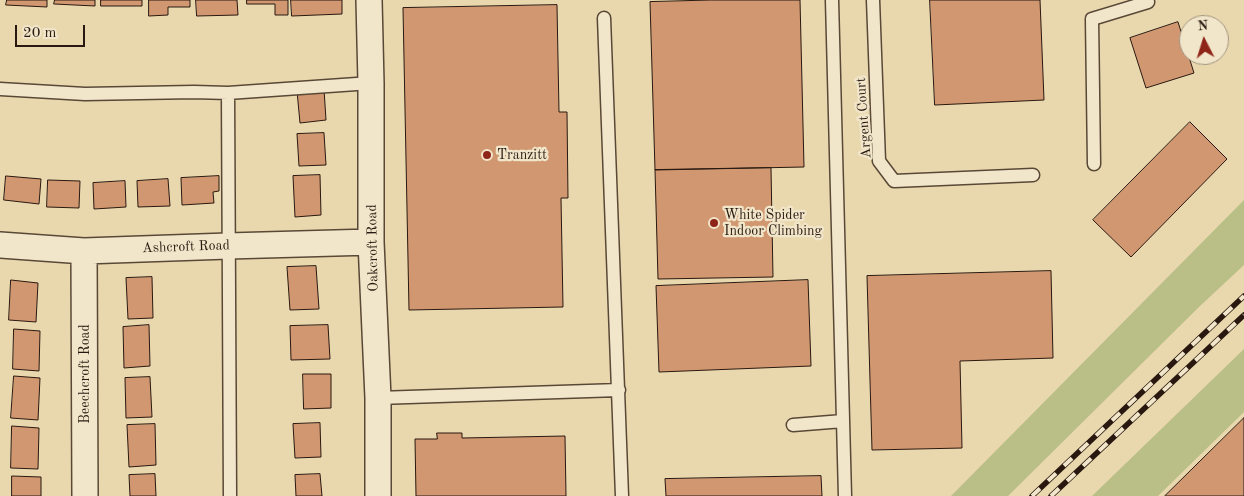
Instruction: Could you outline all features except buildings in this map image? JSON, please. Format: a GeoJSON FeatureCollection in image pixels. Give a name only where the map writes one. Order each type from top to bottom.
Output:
{"type":"FeatureCollection","features":[{"type":"Feature","properties":{"kind":"street","name":"Oakcroft Road"},"geometry":{"type":"LineString","coordinates":[[368,0],[371,83],[371,242],[378,398],[378,496]]}},
{"type":"Feature","properties":{"kind":"street","name":"Ashcroft Road"},"geometry":{"type":"LineString","coordinates":[[0,245],[84,251],[371,242]]}},
{"type":"Feature","properties":{"kind":"street","name":"Beechcroft Road"},"geometry":{"type":"LineString","coordinates":[[84,251],[86,496]]}},
{"type":"Feature","properties":{"kind":"lane"},"geometry":{"type":"LineString","coordinates":[[832,0],[845,496]]}},
{"type":"Feature","properties":{"kind":"lane","name":"Argent Court"},"geometry":{"type":"LineString","coordinates":[[873,0],[879,161],[894,181],[1034,175]]}},
{"type":"Feature","properties":{"kind":"lane"},"geometry":{"type":"LineString","coordinates":[[1094,164],[1092,19],[1148,2],[1147,0]]}},
{"type":"Feature","properties":{"kind":"lane"},"geometry":{"type":"LineString","coordinates":[[604,18],[622,496]]}},
{"type":"Feature","properties":{"kind":"lane"},"geometry":{"type":"LineString","coordinates":[[0,90],[85,94],[228,93],[371,83]]}},
{"type":"Feature","properties":{"kind":"lane"},"geometry":{"type":"LineString","coordinates":[[228,93],[230,496]]}},
{"type":"Feature","properties":{"kind":"lane"},"geometry":{"type":"LineString","coordinates":[[378,398],[619,390]]}},
{"type":"Feature","properties":{"kind":"lane"},"geometry":{"type":"LineString","coordinates":[[793,425],[843,421]]}},
{"type":"Feature","properties":{"kind":"green space"},"geometry":{"type":"Polygon","coordinates":[[[1244,200],[1244,265],[1008,496],[951,496],[1244,200]]]}},
{"type":"Feature","properties":{"kind":"green space"},"geometry":{"type":"Polygon","coordinates":[[[1244,349],[1244,412],[1158,496],[1092,496],[1244,349]]]}},
{"type":"Feature","properties":{"kind":"railway"},"geometry":{"type":"LineString","coordinates":[[1032,496],[1244,296]]}},
{"type":"Feature","properties":{"kind":"railway"},"geometry":{"type":"LineString","coordinates":[[1051,496],[1244,315]]}},
{"type":"Feature","properties":{"kind":"place","name":"Tranzitt"},"geometry":{"type":"Point","coordinates":[487,155]}},
{"type":"Feature","properties":{"kind":"place","name":"White Spider Indoor Climbing"},"geometry":{"type":"Point","coordinates":[714,223]}}]}
